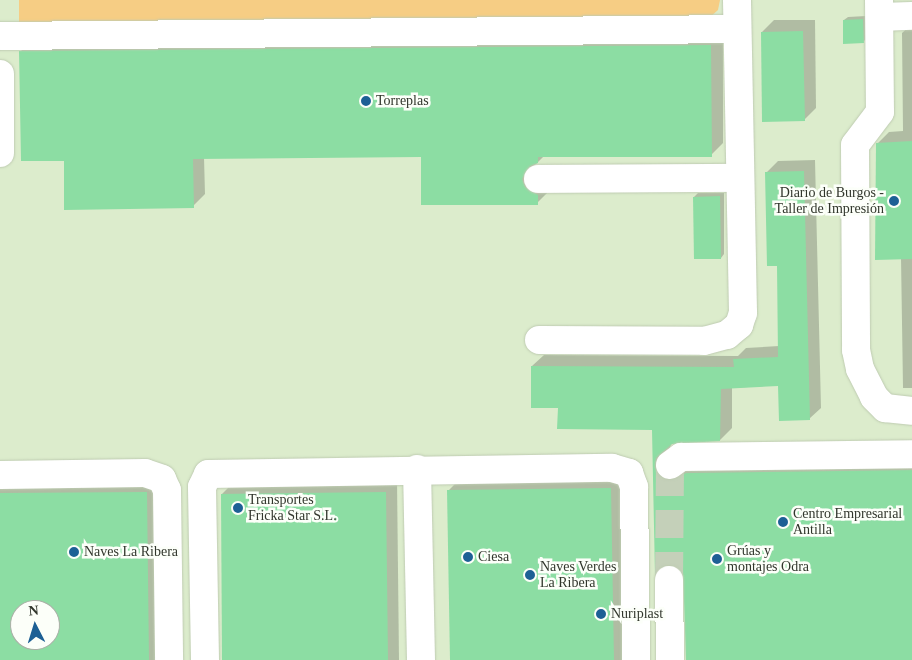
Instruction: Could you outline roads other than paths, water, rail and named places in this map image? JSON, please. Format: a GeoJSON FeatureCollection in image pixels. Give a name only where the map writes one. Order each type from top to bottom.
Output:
{"type":"FeatureCollection","features":[{"type":"Feature","properties":{"kind":"lane"},"geometry":{"type":"LineString","coordinates":[[539,340],[704,341],[733,330],[740,325],[743,313],[737,0]]}},
{"type":"Feature","properties":{"kind":"lane"},"geometry":{"type":"LineString","coordinates":[[912,16],[879,8],[880,112],[855,145],[856,350],[860,369],[874,397],[885,408],[912,411]]}},
{"type":"Feature","properties":{"kind":"lane"},"geometry":{"type":"LineString","coordinates":[[0,36],[738,29]]}},
{"type":"Feature","properties":{"kind":"lane"},"geometry":{"type":"LineString","coordinates":[[0,74],[0,152]]}},
{"type":"Feature","properties":{"kind":"lane"},"geometry":{"type":"LineString","coordinates":[[538,179],[740,178]]}},
{"type":"Feature","properties":{"kind":"lane"},"geometry":{"type":"LineString","coordinates":[[676,461],[912,454]]}},
{"type":"Feature","properties":{"kind":"lane"},"geometry":{"type":"LineString","coordinates":[[205,660],[202,487],[208,474],[417,469],[612,468],[629,473],[634,487],[636,660]]}},
{"type":"Feature","properties":{"kind":"lane"},"geometry":{"type":"LineString","coordinates":[[417,469],[420,660]]}},
{"type":"Feature","properties":{"kind":"lane"},"geometry":{"type":"LineString","coordinates":[[0,475],[145,473],[162,479],[167,490],[169,660]]}},
{"type":"Feature","properties":{"kind":"lane"},"geometry":{"type":"LineString","coordinates":[[669,580],[670,660]]}},
{"type":"Feature","properties":{"kind":"tunnel"},"geometry":{"type":"LineString","coordinates":[[669,580],[670,465]]}},
{"type":"Feature","properties":{"kind":"place","name":"Torreplas"},"geometry":{"type":"Point","coordinates":[366,101]}},
{"type":"Feature","properties":{"kind":"place","name":"Diario de Burgos - Taller de Impresión"},"geometry":{"type":"Point","coordinates":[894,201]}},
{"type":"Feature","properties":{"kind":"place","name":"Transportes Fricka Star S.L."},"geometry":{"type":"Point","coordinates":[238,508]}},
{"type":"Feature","properties":{"kind":"place","name":"Centro Empresarial Antilla"},"geometry":{"type":"Point","coordinates":[783,522]}},
{"type":"Feature","properties":{"kind":"place","name":"Naves La Ribera"},"geometry":{"type":"Point","coordinates":[74,552]}},
{"type":"Feature","properties":{"kind":"place","name":"Ciesa"},"geometry":{"type":"Point","coordinates":[468,557]}},
{"type":"Feature","properties":{"kind":"place","name":"Grúas y montajes Odra"},"geometry":{"type":"Point","coordinates":[717,559]}},
{"type":"Feature","properties":{"kind":"place","name":"Naves Verdes La Ribera"},"geometry":{"type":"Point","coordinates":[530,575]}},
{"type":"Feature","properties":{"kind":"place","name":"Nuriplast"},"geometry":{"type":"Point","coordinates":[601,614]}}]}
